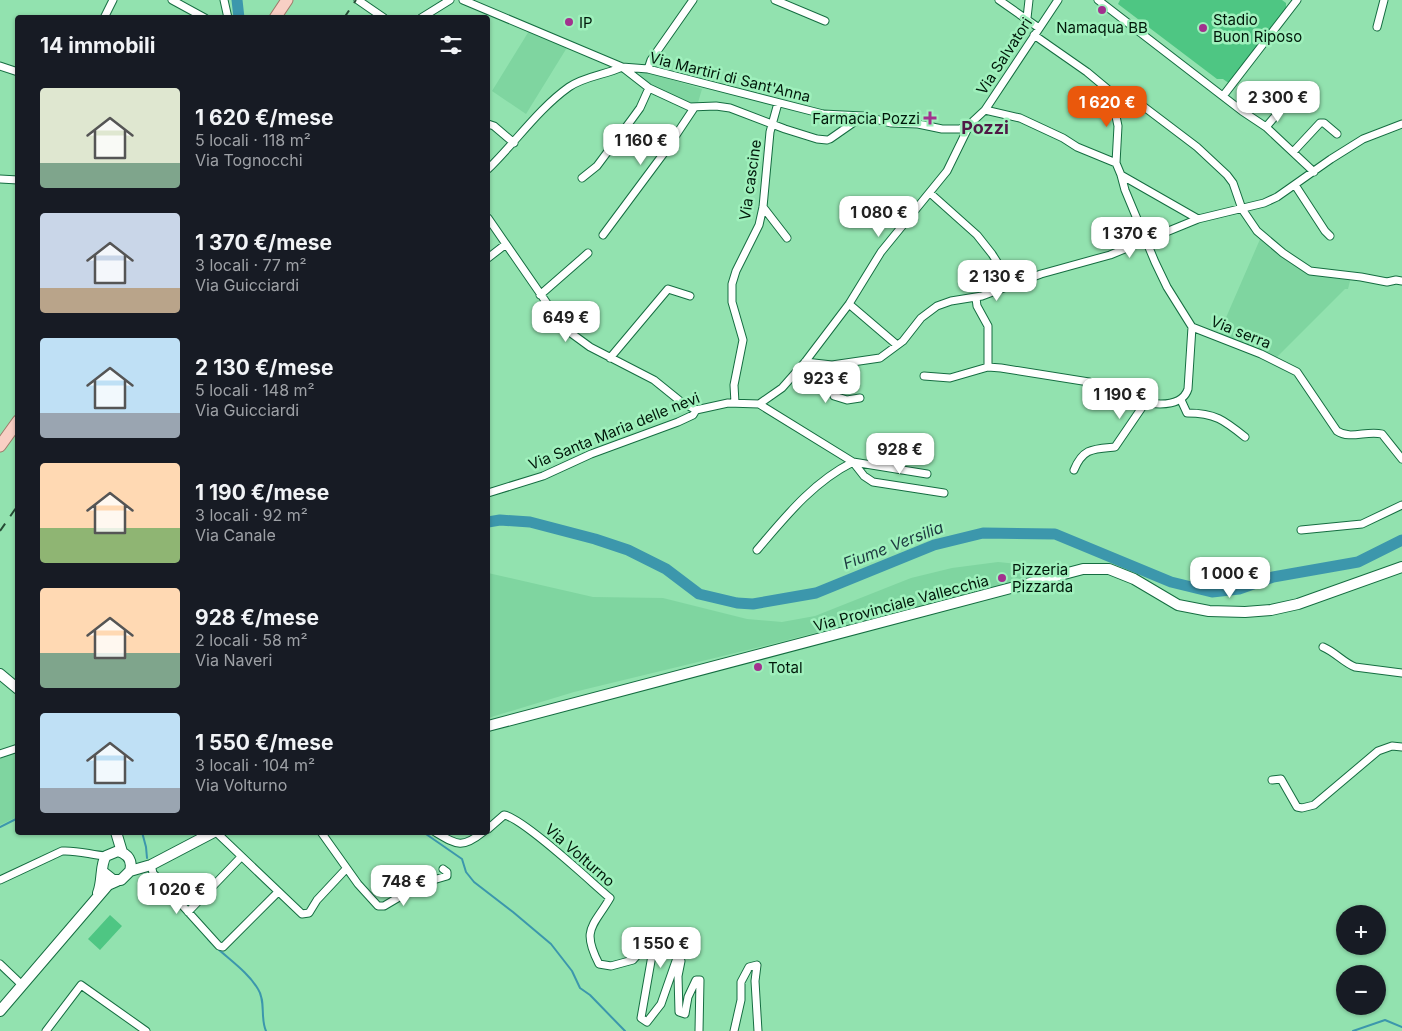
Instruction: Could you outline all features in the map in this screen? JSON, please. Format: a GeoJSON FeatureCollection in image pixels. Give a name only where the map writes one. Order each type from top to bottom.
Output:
{"type":"FeatureCollection","features":[{"type":"Feature","properties":{"kind":"main road"},"geometry":{"type":"LineString","coordinates":[[277,15],[287,0]]}},
{"type":"Feature","properties":{"kind":"main road"},"geometry":{"type":"LineString","coordinates":[[1,443],[15,425]]}},
{"type":"Feature","properties":{"kind":"main road","name":"Via Provinciale Vallecchia"},"geometry":{"type":"LineString","coordinates":[[490,725],[1083,570],[1109,568],[1134,579],[1178,605],[1209,611],[1245,612],[1271,610],[1298,604],[1402,567]]}},
{"type":"Feature","properties":{"kind":"main road"},"geometry":{"type":"LineString","coordinates":[[0,674],[15,686]]}},
{"type":"Feature","properties":{"kind":"main road"},"geometry":{"type":"LineString","coordinates":[[116,835],[122,852],[130,860],[151,865]]}},
{"type":"Feature","properties":{"kind":"main road"},"geometry":{"type":"LineString","coordinates":[[94,904],[101,885],[103,869],[116,835]]}},
{"type":"Feature","properties":{"kind":"main road"},"geometry":{"type":"LineString","coordinates":[[130,871],[151,865],[209,835]]}},
{"type":"Feature","properties":{"kind":"main road"},"geometry":{"type":"LineString","coordinates":[[109,854],[122,852]]}},
{"type":"Feature","properties":{"kind":"main road"},"geometry":{"type":"LineString","coordinates":[[0,1011],[94,904],[108,885],[125,878],[130,871],[130,860]]}},
{"type":"Feature","properties":{"kind":"main road"},"geometry":{"type":"LineString","coordinates":[[103,869],[109,878],[117,881]]}},
{"type":"Feature","properties":{"kind":"street"},"geometry":{"type":"LineString","coordinates":[[106,15],[113,0]]}},
{"type":"Feature","properties":{"kind":"street"},"geometry":{"type":"LineString","coordinates":[[172,0],[200,15]]}},
{"type":"Feature","properties":{"kind":"street"},"geometry":{"type":"LineString","coordinates":[[224,0],[227,15]]}},
{"type":"Feature","properties":{"kind":"street"},"geometry":{"type":"LineString","coordinates":[[358,0],[380,15]]}},
{"type":"Feature","properties":{"kind":"street"},"geometry":{"type":"LineString","coordinates":[[426,15],[450,0]]}},
{"type":"Feature","properties":{"kind":"street","name":"Via Martiri di Sant'Anna"},"geometry":{"type":"LineString","coordinates":[[463,0],[622,66],[648,69],[824,114],[863,116],[942,129],[960,129],[970,124]]}},
{"type":"Feature","properties":{"kind":"street"},"geometry":{"type":"LineString","coordinates":[[648,69],[651,60],[693,0]]}},
{"type":"Feature","properties":{"kind":"street"},"geometry":{"type":"LineString","coordinates":[[775,0],[825,21]]}},
{"type":"Feature","properties":{"kind":"street"},"geometry":{"type":"LineString","coordinates":[[999,0],[1039,28]]}},
{"type":"Feature","properties":{"kind":"street"},"geometry":{"type":"LineString","coordinates":[[1027,18],[1029,0]]}},
{"type":"Feature","properties":{"kind":"street","name":"Via Salvatori"},"geometry":{"type":"LineString","coordinates":[[970,124],[985,110],[1058,0]]}},
{"type":"Feature","properties":{"kind":"street"},"geometry":{"type":"LineString","coordinates":[[1098,0],[1266,127],[1314,172]]}},
{"type":"Feature","properties":{"kind":"street"},"geometry":{"type":"LineString","coordinates":[[1377,27],[1384,0]]}},
{"type":"Feature","properties":{"kind":"street"},"geometry":{"type":"LineString","coordinates":[[1224,96],[1294,1]]}},
{"type":"Feature","properties":{"kind":"street"},"geometry":{"type":"LineString","coordinates":[[1034,35],[1087,72],[1111,92],[1135,100],[1215,163],[1227,175],[1242,209],[1257,230],[1283,253],[1310,272],[1361,277],[1387,282],[1400,279]]}},
{"type":"Feature","properties":{"kind":"street"},"geometry":{"type":"LineString","coordinates":[[0,66],[15,71]]}},
{"type":"Feature","properties":{"kind":"street"},"geometry":{"type":"LineString","coordinates":[[490,167],[542,111],[570,87],[586,79],[609,73],[622,66],[649,88],[674,101],[694,108],[716,106],[730,108],[817,139],[829,140],[863,116]]}},
{"type":"Feature","properties":{"kind":"street"},"geometry":{"type":"LineString","coordinates":[[582,178],[597,166],[632,119],[640,108],[649,88]]}},
{"type":"Feature","properties":{"kind":"street"},"geometry":{"type":"LineString","coordinates":[[985,110],[1020,118],[1063,138],[1077,147],[1116,164],[1118,126],[1111,92]]}},
{"type":"Feature","properties":{"kind":"street"},"geometry":{"type":"LineString","coordinates":[[1266,127],[1294,94]]}},
{"type":"Feature","properties":{"kind":"street","name":"Via cascine"},"geometry":{"type":"LineString","coordinates":[[735,403],[734,385],[742,340],[732,302],[732,284],[736,270],[755,234],[763,207],[772,124],[778,103]]}},
{"type":"Feature","properties":{"kind":"street"},"geometry":{"type":"LineString","coordinates":[[603,235],[664,153],[694,108]]}},
{"type":"Feature","properties":{"kind":"street"},"geometry":{"type":"LineString","coordinates":[[1293,152],[1320,123],[1324,123],[1337,134]]}},
{"type":"Feature","properties":{"kind":"street"},"geometry":{"type":"LineString","coordinates":[[944,493],[873,482],[864,476],[853,462],[759,404],[782,388],[805,362],[849,304],[881,252],[930,193],[954,160],[970,124]]}},
{"type":"Feature","properties":{"kind":"street"},"geometry":{"type":"LineString","coordinates":[[805,362],[832,365],[880,358],[903,341],[930,311],[951,301],[976,298],[1010,284],[1063,267],[1110,255],[1198,219],[1264,203],[1363,140],[1402,124]]}},
{"type":"Feature","properties":{"kind":"street"},"geometry":{"type":"LineString","coordinates":[[490,125],[514,143]]}},
{"type":"Feature","properties":{"kind":"street","name":"Via serra"},"geometry":{"type":"LineString","coordinates":[[1116,164],[1146,241],[1167,287],[1192,327],[1261,354],[1297,372],[1337,431],[1349,435],[1366,432],[1382,434],[1402,458]]}},
{"type":"Feature","properties":{"kind":"street"},"geometry":{"type":"LineString","coordinates":[[1121,175],[1198,219]]}},
{"type":"Feature","properties":{"kind":"street"},"geometry":{"type":"LineString","coordinates":[[0,179],[15,180]]}},
{"type":"Feature","properties":{"kind":"street"},"geometry":{"type":"LineString","coordinates":[[1295,184],[1330,236]]}},
{"type":"Feature","properties":{"kind":"street"},"geometry":{"type":"LineString","coordinates":[[930,193],[977,236],[992,254],[1010,284]]}},
{"type":"Feature","properties":{"kind":"street"},"geometry":{"type":"LineString","coordinates":[[763,207],[787,238]]}},
{"type":"Feature","properties":{"kind":"street"},"geometry":{"type":"LineString","coordinates":[[490,221],[564,328],[590,347],[654,380],[680,401],[696,410]]}},
{"type":"Feature","properties":{"kind":"street"},"geometry":{"type":"LineString","coordinates":[[490,256],[506,244]]}},
{"type":"Feature","properties":{"kind":"street"},"geometry":{"type":"LineString","coordinates":[[540,294],[588,253]]}},
{"type":"Feature","properties":{"kind":"street"},"geometry":{"type":"LineString","coordinates":[[610,358],[668,289],[690,296]]}},
{"type":"Feature","properties":{"kind":"street"},"geometry":{"type":"LineString","coordinates":[[976,298],[977,306],[988,326],[988,367]]}},
{"type":"Feature","properties":{"kind":"street"},"geometry":{"type":"LineString","coordinates":[[849,304],[897,345]]}},
{"type":"Feature","properties":{"kind":"street"},"geometry":{"type":"LineString","coordinates":[[924,376],[950,378],[988,367],[1089,382],[1100,389],[1145,403],[1175,404],[1186,396],[1188,389],[1192,327]]}},
{"type":"Feature","properties":{"kind":"street"},"geometry":{"type":"LineString","coordinates":[[832,365],[834,396],[847,400],[860,398]]}},
{"type":"Feature","properties":{"kind":"street"},"geometry":{"type":"LineString","coordinates":[[1180,400],[1187,412],[1217,416],[1245,437]]}},
{"type":"Feature","properties":{"kind":"street","name":"Via Santa Maria delle nevi"},"geometry":{"type":"LineString","coordinates":[[490,492],[543,476],[591,454],[678,422],[693,415],[696,410],[735,403],[759,404]]}},
{"type":"Feature","properties":{"kind":"street"},"geometry":{"type":"LineString","coordinates":[[1074,470],[1078,459],[1086,452],[1115,447],[1145,403]]}},
{"type":"Feature","properties":{"kind":"street"},"geometry":{"type":"LineString","coordinates":[[757,550],[810,491],[827,476],[853,462],[927,474]]}},
{"type":"Feature","properties":{"kind":"street"},"geometry":{"type":"LineString","coordinates":[[1302,530],[1362,524],[1402,505]]}},
{"type":"Feature","properties":{"kind":"street"},"geometry":{"type":"LineString","coordinates":[[1323,647],[1336,653],[1349,665],[1402,673]]}},
{"type":"Feature","properties":{"kind":"street"},"geometry":{"type":"LineString","coordinates":[[1272,780],[1281,780],[1297,806],[1302,808],[1314,805],[1378,751],[1392,746],[1402,747]]}},
{"type":"Feature","properties":{"kind":"street"},"geometry":{"type":"LineString","coordinates":[[0,754],[15,749]]}},
{"type":"Feature","properties":{"kind":"street","name":"Via Volturno"},"geometry":{"type":"LineString","coordinates":[[490,827],[504,815],[510,816],[536,835],[610,898],[590,928],[591,948],[599,964],[611,966],[633,960],[650,941],[654,944],[641,1018],[647,1022],[661,1004],[677,958],[681,961],[678,976],[679,1012],[685,1014],[688,997],[696,980],[700,980],[699,1031]]}},
{"type":"Feature","properties":{"kind":"street"},"geometry":{"type":"LineString","coordinates":[[218,835],[277,893],[302,914],[306,914],[346,868]]}},
{"type":"Feature","properties":{"kind":"street"},"geometry":{"type":"LineString","coordinates":[[323,835],[358,884],[378,906],[384,906],[424,883],[447,876],[447,872],[443,869]]}},
{"type":"Feature","properties":{"kind":"street"},"geometry":{"type":"LineString","coordinates":[[440,835],[461,844],[469,843],[479,835]]}},
{"type":"Feature","properties":{"kind":"street"},"geometry":{"type":"LineString","coordinates":[[0,880],[62,851],[82,851],[91,855],[103,869]]}},
{"type":"Feature","properties":{"kind":"street"},"geometry":{"type":"LineString","coordinates":[[91,855],[109,854]]}},
{"type":"Feature","properties":{"kind":"street"},"geometry":{"type":"LineString","coordinates":[[188,912],[241,857]]}},
{"type":"Feature","properties":{"kind":"street"},"geometry":{"type":"LineString","coordinates":[[151,865],[153,873],[219,946],[223,947],[277,893]]}},
{"type":"Feature","properties":{"kind":"street"},"geometry":{"type":"LineString","coordinates":[[0,964],[22,985]]}},
{"type":"Feature","properties":{"kind":"street"},"geometry":{"type":"LineString","coordinates":[[734,1031],[741,1000],[741,982],[749,967],[757,965],[755,981],[758,1031]]}},
{"type":"Feature","properties":{"kind":"street"},"geometry":{"type":"LineString","coordinates":[[46,1031],[81,985],[146,1031]]}},
{"type":"Feature","properties":{"kind":"shaded area"},"geometry":{"type":"Polygon","coordinates":[[[1120,0],[1282,0],[1286,3],[1286,10],[1230,84],[1223,79],[1217,79],[1118,4],[1120,0]]]}},
{"type":"Feature","properties":{"kind":"shaded area"},"geometry":{"type":"Polygon","coordinates":[[[529,31],[568,46],[526,114],[492,91],[529,31]]]}},
{"type":"Feature","properties":{"kind":"shaded area"},"geometry":{"type":"Polygon","coordinates":[[[643,71],[702,89],[697,106],[681,102],[647,83],[640,76],[640,73],[643,71]]]}},
{"type":"Feature","properties":{"kind":"shaded area"},"geometry":{"type":"Polygon","coordinates":[[[1261,237],[1267,244],[1308,273],[1334,278],[1336,275],[1351,277],[1348,289],[1345,289],[1277,357],[1218,336],[1261,237]]]}},
{"type":"Feature","properties":{"kind":"shaded area"},"geometry":{"type":"Polygon","coordinates":[[[998,562],[1038,566],[1037,576],[772,644],[574,692],[490,717],[490,573],[593,597],[663,598],[747,619],[782,622],[815,616],[911,578],[952,568],[998,562]]]}},
{"type":"Feature","properties":{"kind":"shaded area"},"geometry":{"type":"Polygon","coordinates":[[[15,752],[15,818],[0,825],[0,759],[15,752]]]}},
{"type":"Feature","properties":{"kind":"shaded area"},"geometry":{"type":"Polygon","coordinates":[[[110,915],[122,926],[100,950],[88,939],[110,915]]]}},
{"type":"Feature","properties":{"kind":"waterway","name":"Fiume Versilia"},"geometry":{"type":"LineString","coordinates":[[237,0],[239,15]]}},
{"type":"Feature","properties":{"kind":"waterway","name":"Fiume Versilia"},"geometry":{"type":"LineString","coordinates":[[490,522],[500,520],[530,522],[595,539],[628,550],[666,569],[699,594],[737,603],[753,604],[816,593],[934,545],[983,533],[1055,534],[1171,582],[1212,592],[1239,589],[1273,577],[1358,562],[1402,540]]}},
{"type":"Feature","properties":{"kind":"waterway"},"geometry":{"type":"LineString","coordinates":[[0,827],[15,820]]}},
{"type":"Feature","properties":{"kind":"waterway"},"geometry":{"type":"LineString","coordinates":[[143,835],[147,858]]}},
{"type":"Feature","properties":{"kind":"waterway"},"geometry":{"type":"LineString","coordinates":[[427,835],[462,859],[466,872],[474,882],[551,944],[572,971],[580,988],[590,995],[625,1031]]}},
{"type":"Feature","properties":{"kind":"waterway"},"geometry":{"type":"LineString","coordinates":[[208,939],[241,969],[258,989],[262,999],[263,1021],[266,1031]]}},
{"type":"Feature","properties":{"kind":"waterway"},"geometry":{"type":"LineString","coordinates":[[1353,1031],[1385,1020],[1402,1027]]}},
{"type":"Feature","properties":{"kind":"railway"},"geometry":{"type":"LineString","coordinates":[[346,15],[356,0]]}},
{"type":"Feature","properties":{"kind":"railway"},"geometry":{"type":"LineString","coordinates":[[0,531],[15,509]]}},
{"type":"Feature","properties":{"kind":"place","name":"Namaqua BB"},"geometry":{"type":"Point","coordinates":[1102,10]}},
{"type":"Feature","properties":{"kind":"place","name":"IP"},"geometry":{"type":"Point","coordinates":[569,22]}},
{"type":"Feature","properties":{"kind":"place","name":"Stadio Buon Riposo"},"geometry":{"type":"Point","coordinates":[1203,28]}},
{"type":"Feature","properties":{"kind":"place","name":"Farmacia Pozzi"},"geometry":{"type":"Point","coordinates":[930,118]}},
{"type":"Feature","properties":{"kind":"place","name":"Pizzeria Pizzarda"},"geometry":{"type":"Point","coordinates":[1002,578]}},
{"type":"Feature","properties":{"kind":"place","name":"Total"},"geometry":{"type":"Point","coordinates":[758,667]}},
{"type":"Feature","properties":{"kind":"district","name":"Pozzi"},"geometry":{"type":"Point","coordinates":[985,127]}}]}
